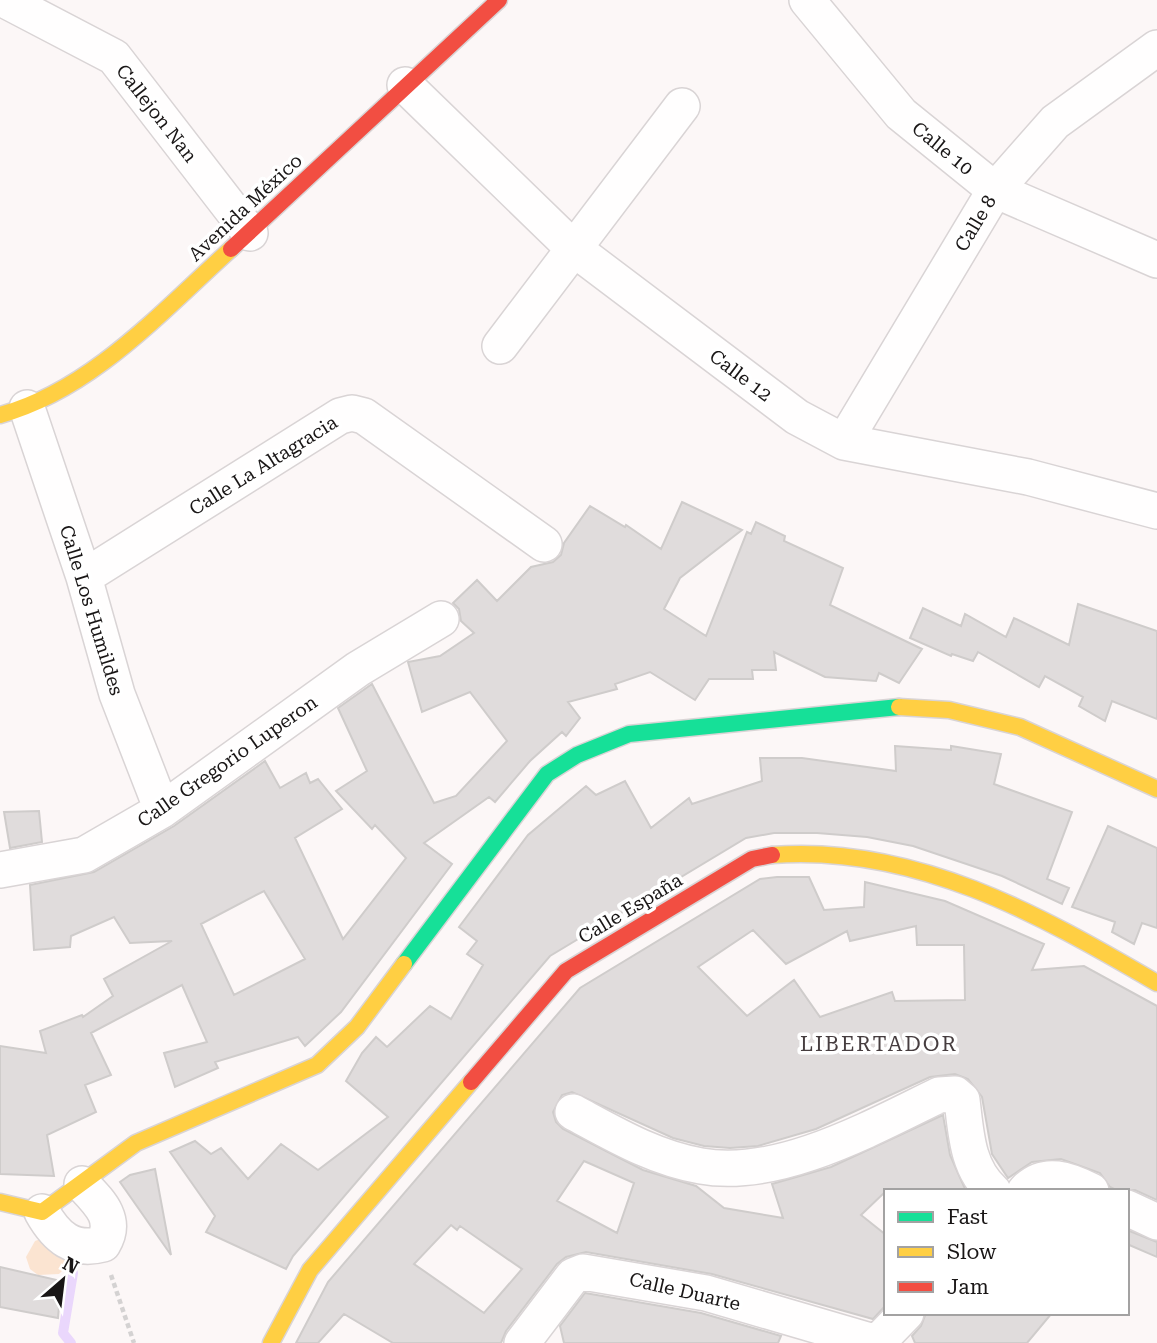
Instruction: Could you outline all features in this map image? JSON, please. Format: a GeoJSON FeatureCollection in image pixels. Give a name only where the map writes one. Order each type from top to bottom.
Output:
{"type":"FeatureCollection","features":[{"type":"Feature","properties":{"kind":"street","name":"Callejon Nan"},"geometry":{"type":"LineString","coordinates":[[5,0],[114,57],[250,233]]}},
{"type":"Feature","properties":{"kind":"street","name":"Avenida México"},"geometry":{"type":"LineString","coordinates":[[13,412],[74,382],[117,349],[250,233],[405,85],[499,0]]}},
{"type":"Feature","properties":{"kind":"street","name":"Calle 10"},"geometry":{"type":"LineString","coordinates":[[807,0],[901,114],[995,190],[1157,260]]}},
{"type":"Feature","properties":{"kind":"street","name":"Calle 8"},"geometry":{"type":"LineString","coordinates":[[844,442],[995,190],[1055,122],[1157,48]]}},
{"type":"Feature","properties":{"kind":"street","name":"Calle 12"},"geometry":{"type":"LineString","coordinates":[[405,85],[573,248],[797,416],[844,442],[1028,477],[1157,511]]}},
{"type":"Feature","properties":{"kind":"street"},"geometry":{"type":"LineString","coordinates":[[500,346],[682,106]]}},
{"type":"Feature","properties":{"kind":"street","name":"Calle Los Humildes"},"geometry":{"type":"LineString","coordinates":[[13,412],[84,577],[117,694],[162,810]]}},
{"type":"Feature","properties":{"kind":"street","name":"Calle La Altagracia"},"geometry":{"type":"LineString","coordinates":[[84,577],[340,416],[352,413],[364,416],[544,544]]}},
{"type":"Feature","properties":{"kind":"street","name":"Calle Gregorio Luperon"},"geometry":{"type":"LineString","coordinates":[[0,870],[84,855],[162,810],[358,669],[441,619]]}},
{"type":"Feature","properties":{"kind":"street"},"geometry":{"type":"LineString","coordinates":[[42,1212],[136,1143],[317,1065],[357,1027],[547,775],[577,755],[629,734],[885,706],[949,710],[1020,727],[1157,789]]}},
{"type":"Feature","properties":{"kind":"street","name":"Calle España"},"geometry":{"type":"LineString","coordinates":[[271,1343],[310,1270],[566,971],[752,859],[768,854],[836,856],[906,866],[970,884],[1075,935],[1157,984]]}},
{"type":"Feature","properties":{"kind":"street"},"geometry":{"type":"LineString","coordinates":[[573,1112],[640,1149],[699,1166],[747,1169],[767,1166],[844,1138],[950,1093],[962,1100],[968,1146],[979,1178],[991,1189]]}},
{"type":"Feature","properties":{"kind":"street"},"geometry":{"type":"LineString","coordinates":[[1027,1189],[1034,1182],[1051,1178],[1067,1179],[1087,1189]]}},
{"type":"Feature","properties":{"kind":"street"},"geometry":{"type":"LineString","coordinates":[[0,1202],[42,1212],[52,1230],[63,1240],[78,1247],[103,1244],[109,1234],[110,1222],[101,1204],[82,1184]]}},
{"type":"Feature","properties":{"kind":"street"},"geometry":{"type":"LineString","coordinates":[[1129,1209],[1157,1222]]}},
{"type":"Feature","properties":{"kind":"street","name":"Calle Duarte"},"geometry":{"type":"LineString","coordinates":[[522,1343],[573,1276],[592,1271],[706,1293],[877,1343]]}},
{"type":"Feature","properties":{"kind":"street"},"geometry":{"type":"LineString","coordinates":[[877,1343],[904,1315]]}},
{"type":"Feature","properties":{"kind":"path"},"geometry":{"type":"LineString","coordinates":[[103,1244],[134,1343]]}},
{"type":"Feature","properties":{"kind":"shaded area"},"geometry":{"type":"Polygon","coordinates":[[[43,1238],[65,1250],[71,1262],[59,1274],[38,1275],[30,1269],[26,1257],[35,1241],[43,1238]]]}},
{"type":"Feature","properties":{"kind":"building"},"geometry":{"type":"Polygon","coordinates":[[[682,502],[742,530],[680,578],[664,609],[706,636],[747,532],[751,534],[756,522],[785,536],[784,541],[843,568],[830,605],[922,649],[899,683],[879,673],[876,681],[825,677],[774,652],[776,670],[752,670],[753,679],[709,679],[695,700],[650,672],[615,684],[617,689],[568,702],[580,718],[566,736],[562,732],[530,761],[495,802],[489,797],[424,843],[452,864],[341,1012],[305,1046],[298,1037],[215,1062],[218,1068],[175,1087],[164,1053],[207,1042],[182,985],[91,1033],[111,1075],[85,1085],[96,1112],[47,1135],[54,1176],[0,1174],[0,1046],[46,1053],[40,1031],[82,1015],[83,1017],[113,996],[104,979],[172,941],[130,943],[114,917],[71,936],[70,947],[34,950],[30,885],[94,872],[174,826],[265,761],[280,788],[306,773],[310,783],[318,779],[342,809],[295,838],[343,939],[406,858],[375,825],[372,829],[336,791],[367,771],[338,708],[372,684],[434,803],[456,796],[507,741],[470,692],[422,712],[408,662],[440,656],[474,633],[461,621],[459,609],[453,603],[477,580],[497,601],[531,567],[553,562],[561,555],[564,543],[590,506],[625,527],[626,525],[661,549],[682,502]],[[264,891],[201,924],[234,995],[305,959],[264,891]]]}},
{"type":"Feature","properties":{"kind":"building"},"geometry":{"type":"Polygon","coordinates":[[[1078,604],[1157,631],[1157,719],[1112,701],[1105,721],[1079,706],[1083,697],[1045,676],[1039,687],[978,652],[973,661],[952,654],[951,656],[910,638],[923,608],[961,626],[965,614],[1006,637],[1014,618],[1069,645],[1078,604]]]}},
{"type":"Feature","properties":{"kind":"building"},"geometry":{"type":"Polygon","coordinates":[[[895,746],[951,750],[951,746],[1001,754],[994,784],[1072,812],[1047,879],[1069,888],[1062,904],[1002,876],[913,846],[867,837],[817,833],[774,833],[746,838],[550,956],[293,1256],[286,1269],[206,1232],[215,1216],[170,1152],[195,1141],[211,1154],[221,1148],[248,1179],[281,1144],[318,1170],[388,1117],[346,1081],[362,1053],[376,1037],[387,1047],[430,1006],[451,1019],[483,965],[467,954],[477,941],[459,927],[528,835],[586,786],[596,795],[625,781],[651,828],[689,798],[692,804],[762,781],[760,758],[802,758],[896,771],[895,746]]]}},
{"type":"Feature","properties":{"kind":"building"},"geometry":{"type":"Polygon","coordinates":[[[39,811],[42,842],[10,848],[4,812],[39,811]]]}},
{"type":"Feature","properties":{"kind":"building"},"geometry":{"type":"Polygon","coordinates":[[[1108,826],[1157,848],[1157,928],[1142,923],[1134,944],[1112,932],[1115,922],[1072,907],[1108,826]]]}},
{"type":"Feature","properties":{"kind":"building"},"geometry":{"type":"Polygon","coordinates":[[[809,877],[824,910],[864,907],[865,882],[945,901],[1044,944],[1032,970],[1084,966],[1157,1006],[1157,1200],[1135,1190],[1114,1189],[1100,1173],[1061,1159],[1032,1162],[1008,1178],[992,1154],[982,1097],[968,1079],[955,1074],[930,1077],[816,1129],[758,1146],[730,1148],[704,1146],[673,1138],[572,1092],[562,1095],[553,1112],[556,1122],[563,1129],[643,1170],[696,1186],[724,1208],[783,1218],[772,1184],[831,1167],[943,1115],[950,1155],[965,1189],[884,1189],[884,1193],[861,1215],[884,1233],[884,1307],[873,1319],[712,1274],[586,1252],[566,1257],[557,1264],[506,1331],[501,1343],[393,1343],[344,1314],[318,1343],[296,1343],[328,1282],[580,988],[760,879],[809,877]],[[916,926],[850,941],[847,931],[786,964],[753,930],[698,967],[747,1016],[794,980],[820,1017],[892,992],[895,1001],[965,1000],[964,945],[917,945],[916,926]],[[584,1161],[557,1201],[617,1233],[634,1183],[584,1161]],[[451,1225],[414,1264],[484,1313],[522,1269],[460,1226],[457,1230],[451,1225]]]}},
{"type":"Feature","properties":{"kind":"building"},"geometry":{"type":"Polygon","coordinates":[[[155,1169],[171,1255],[120,1182],[130,1175],[155,1169]]]}},
{"type":"Feature","properties":{"kind":"building"},"geometry":{"type":"Polygon","coordinates":[[[1129,1231],[1157,1242],[1157,1257],[1129,1245],[1129,1231]]]}},
{"type":"Feature","properties":{"kind":"building"},"geometry":{"type":"Polygon","coordinates":[[[0,1267],[61,1281],[58,1318],[0,1307],[0,1267]]]}},
{"type":"Feature","properties":{"kind":"building"},"geometry":{"type":"Polygon","coordinates":[[[585,1293],[701,1313],[781,1336],[778,1343],[564,1343],[560,1326],[585,1293]]]}},
{"type":"Feature","properties":{"kind":"building"},"geometry":{"type":"Polygon","coordinates":[[[925,1315],[1050,1315],[1027,1343],[915,1343],[912,1336],[921,1326],[925,1315]]]}},
{"type":"Feature","properties":{"kind":"waterway"},"geometry":{"type":"LineString","coordinates":[[71,1343],[63,1333],[73,1273]]}},
{"type":"Feature","properties":{"kind":"traffic: fast"},"geometry":{"type":"LineString","coordinates":[[404,964],[547,774],[577,755],[629,734],[899,707]]}},
{"type":"Feature","properties":{"kind":"traffic: slow"},"geometry":{"type":"LineString","coordinates":[[0,415],[34,403],[95,368],[152,322],[231,249]]}},
{"type":"Feature","properties":{"kind":"traffic: slow"},"geometry":{"type":"LineString","coordinates":[[899,707],[949,710],[1020,727],[1157,789]]}},
{"type":"Feature","properties":{"kind":"traffic: slow"},"geometry":{"type":"LineString","coordinates":[[772,855],[824,855],[875,861],[925,872],[1021,909],[1157,983]]}},
{"type":"Feature","properties":{"kind":"traffic: slow"},"geometry":{"type":"LineString","coordinates":[[0,1202],[42,1212],[136,1143],[317,1065],[357,1027],[404,964]]}},
{"type":"Feature","properties":{"kind":"traffic: slow"},"geometry":{"type":"LineString","coordinates":[[271,1343],[310,1270],[471,1082]]}},
{"type":"Feature","properties":{"kind":"traffic: jam"},"geometry":{"type":"LineString","coordinates":[[231,249],[499,0]]}},
{"type":"Feature","properties":{"kind":"traffic: jam"},"geometry":{"type":"LineString","coordinates":[[471,1082],[566,971],[752,859],[772,855]]}},
{"type":"Feature","properties":{"kind":"district","name":"LIBERTADOR"},"geometry":{"type":"Point","coordinates":[879,1044]}}]}
